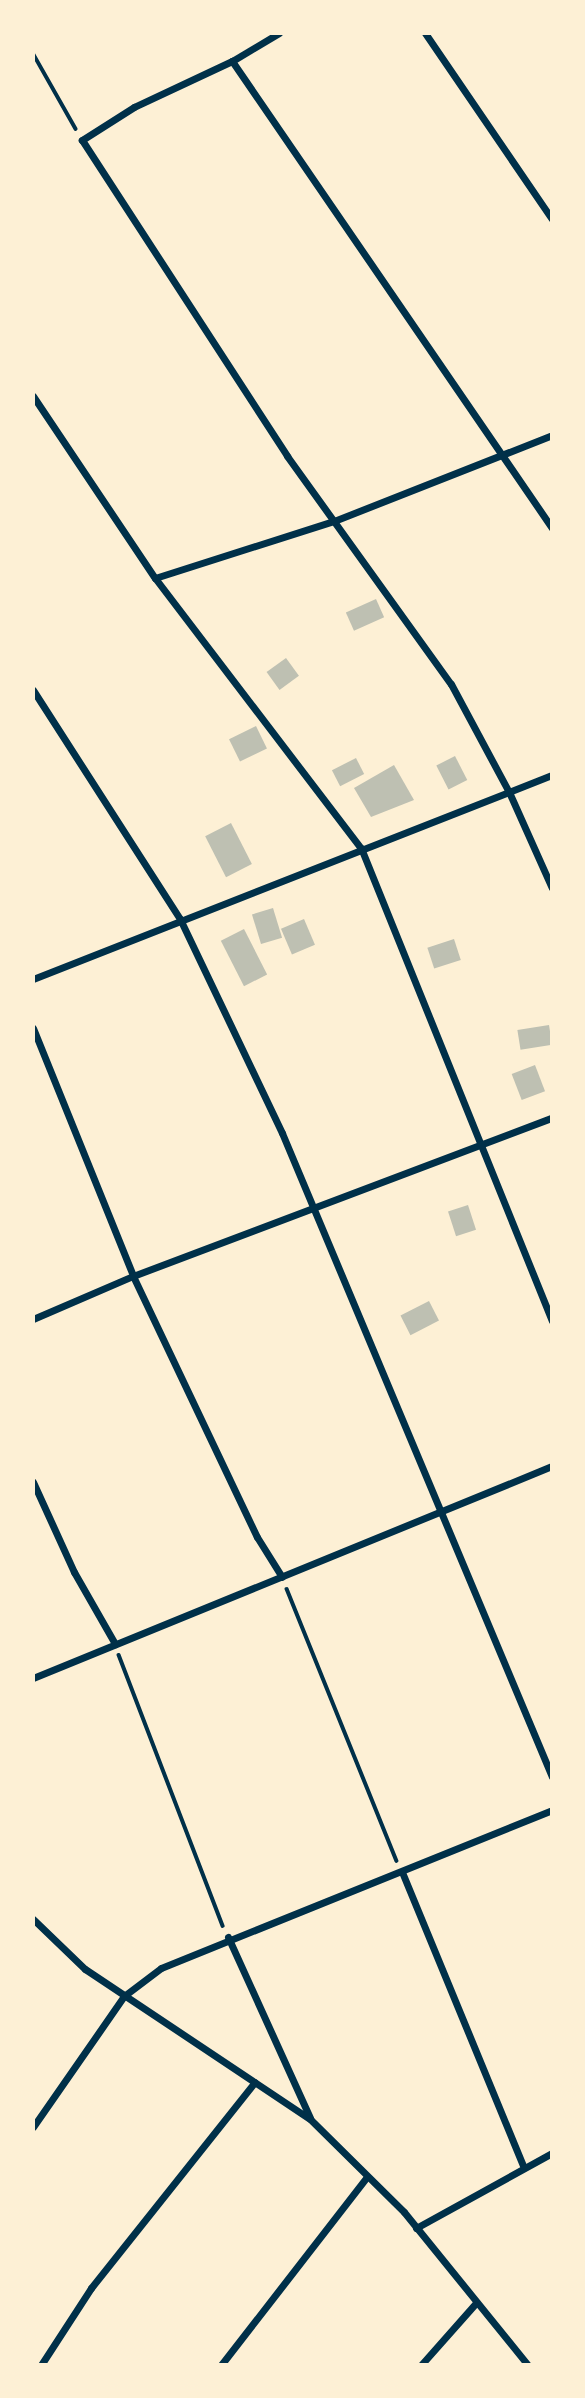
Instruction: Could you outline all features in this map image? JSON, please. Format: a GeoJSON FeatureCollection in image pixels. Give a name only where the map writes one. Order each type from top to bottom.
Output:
{"type":"FeatureCollection","features":[{"type":"Feature","properties":{"kind":"street"},"geometry":{"type":"LineString","coordinates":[[255,33],[262,41]]}},
{"type":"Feature","properties":{"kind":"street"},"geometry":{"type":"LineString","coordinates":[[279,33],[232,61],[134,107],[82,140],[118,202],[334,521],[452,684],[509,792],[552,888]]}},
{"type":"Feature","properties":{"kind":"street"},"geometry":{"type":"LineString","coordinates":[[425,33],[552,219]]}},
{"type":"Feature","properties":{"kind":"street"},"geometry":{"type":"LineString","coordinates":[[232,61],[504,454],[552,528]]}},
{"type":"Feature","properties":{"kind":"street"},"geometry":{"type":"LineString","coordinates":[[33,397],[155,578],[360,848],[477,1143],[552,1321]]}},
{"type":"Feature","properties":{"kind":"street"},"geometry":{"type":"LineString","coordinates":[[155,578],[334,521],[552,435]]}},
{"type":"Feature","properties":{"kind":"street"},"geometry":{"type":"LineString","coordinates":[[33,690],[180,919],[282,1133],[311,1209],[439,1514],[498,1642],[552,1777]]}},
{"type":"Feature","properties":{"kind":"street"},"geometry":{"type":"LineString","coordinates":[[33,979],[360,848],[552,775]]}},
{"type":"Feature","properties":{"kind":"street"},"geometry":{"type":"LineString","coordinates":[[33,1028],[133,1276],[257,1537],[282,1577]]}},
{"type":"Feature","properties":{"kind":"street"},"geometry":{"type":"LineString","coordinates":[[33,1319],[133,1276],[477,1143],[552,1118]]}},
{"type":"Feature","properties":{"kind":"street"},"geometry":{"type":"LineString","coordinates":[[33,1678],[552,1466]]}},
{"type":"Feature","properties":{"kind":"street"},"geometry":{"type":"LineString","coordinates":[[33,1482],[74,1572],[115,1644]]}},
{"type":"Feature","properties":{"kind":"street"},"geometry":{"type":"LineString","coordinates":[[33,2127],[124,1996],[161,1968],[228,1937],[402,1872],[552,1810]]}},
{"type":"Feature","properties":{"kind":"street"},"geometry":{"type":"LineString","coordinates":[[402,1872],[523,2165]]}},
{"type":"Feature","properties":{"kind":"street"},"geometry":{"type":"LineString","coordinates":[[33,1919],[66,1954],[124,1996],[310,2119],[416,2228],[475,2304],[528,2365]]}},
{"type":"Feature","properties":{"kind":"street"},"geometry":{"type":"LineString","coordinates":[[228,1937],[310,2119]]}},
{"type":"Feature","properties":{"kind":"street"},"geometry":{"type":"LineString","coordinates":[[41,2365],[91,2288],[255,2082]]}},
{"type":"Feature","properties":{"kind":"street"},"geometry":{"type":"LineString","coordinates":[[416,2228],[523,2165],[552,2153]]}},
{"type":"Feature","properties":{"kind":"street"},"geometry":{"type":"LineString","coordinates":[[221,2365],[367,2177]]}},
{"type":"Feature","properties":{"kind":"street"},"geometry":{"type":"LineString","coordinates":[[421,2365],[475,2304]]}},
{"type":"Feature","properties":{"kind":"path"},"geometry":{"type":"LineString","coordinates":[[33,53],[82,140]]}},
{"type":"Feature","properties":{"kind":"path"},"geometry":{"type":"LineString","coordinates":[[282,1577],[402,1872]]}},
{"type":"Feature","properties":{"kind":"path"},"geometry":{"type":"LineString","coordinates":[[115,1644],[228,1937]]}},
{"type":"Feature","properties":{"kind":"building"},"geometry":{"type":"Polygon","coordinates":[[[376,599],[384,617],[354,631],[346,612],[376,599]]]}},
{"type":"Feature","properties":{"kind":"building"},"geometry":{"type":"Polygon","coordinates":[[[286,658],[299,676],[280,690],[267,672],[286,658]]]}},
{"type":"Feature","properties":{"kind":"building"},"geometry":{"type":"Polygon","coordinates":[[[256,726],[267,748],[240,762],[229,739],[256,726]]]}},
{"type":"Feature","properties":{"kind":"building"},"geometry":{"type":"Polygon","coordinates":[[[455,756],[467,780],[449,790],[436,766],[455,756]]]}},
{"type":"Feature","properties":{"kind":"building"},"geometry":{"type":"Polygon","coordinates":[[[356,758],[364,774],[340,786],[332,770],[356,758]]]}},
{"type":"Feature","properties":{"kind":"building"},"geometry":{"type":"Polygon","coordinates":[[[394,765],[414,800],[371,817],[354,788],[394,765]]]}},
{"type":"Feature","properties":{"kind":"building"},"geometry":{"type":"Polygon","coordinates":[[[231,823],[252,864],[226,877],[205,836],[231,823]]]}},
{"type":"Feature","properties":{"kind":"building"},"geometry":{"type":"Polygon","coordinates":[[[273,908],[282,938],[261,944],[252,914],[273,908]]]}},
{"type":"Feature","properties":{"kind":"building"},"geometry":{"type":"Polygon","coordinates":[[[304,919],[315,945],[292,955],[281,929],[304,919]]]}},
{"type":"Feature","properties":{"kind":"building"},"geometry":{"type":"Polygon","coordinates":[[[244,929],[267,974],[244,986],[221,941],[244,929]]]}},
{"type":"Feature","properties":{"kind":"building"},"geometry":{"type":"Polygon","coordinates":[[[454,939],[461,960],[434,969],[427,948],[454,939]]]}},
{"type":"Feature","properties":{"kind":"building"},"geometry":{"type":"Polygon","coordinates":[[[549,1025],[552,1045],[521,1050],[517,1030],[549,1025]]]}},
{"type":"Feature","properties":{"kind":"building"},"geometry":{"type":"Polygon","coordinates":[[[535,1065],[545,1091],[522,1100],[512,1074],[535,1065]]]}},
{"type":"Feature","properties":{"kind":"building"},"geometry":{"type":"Polygon","coordinates":[[[468,1205],[476,1230],[456,1236],[448,1211],[468,1205]]]}},
{"type":"Feature","properties":{"kind":"building"},"geometry":{"type":"Polygon","coordinates":[[[429,1301],[439,1321],[410,1335],[400,1316],[429,1301]]]}}]}
